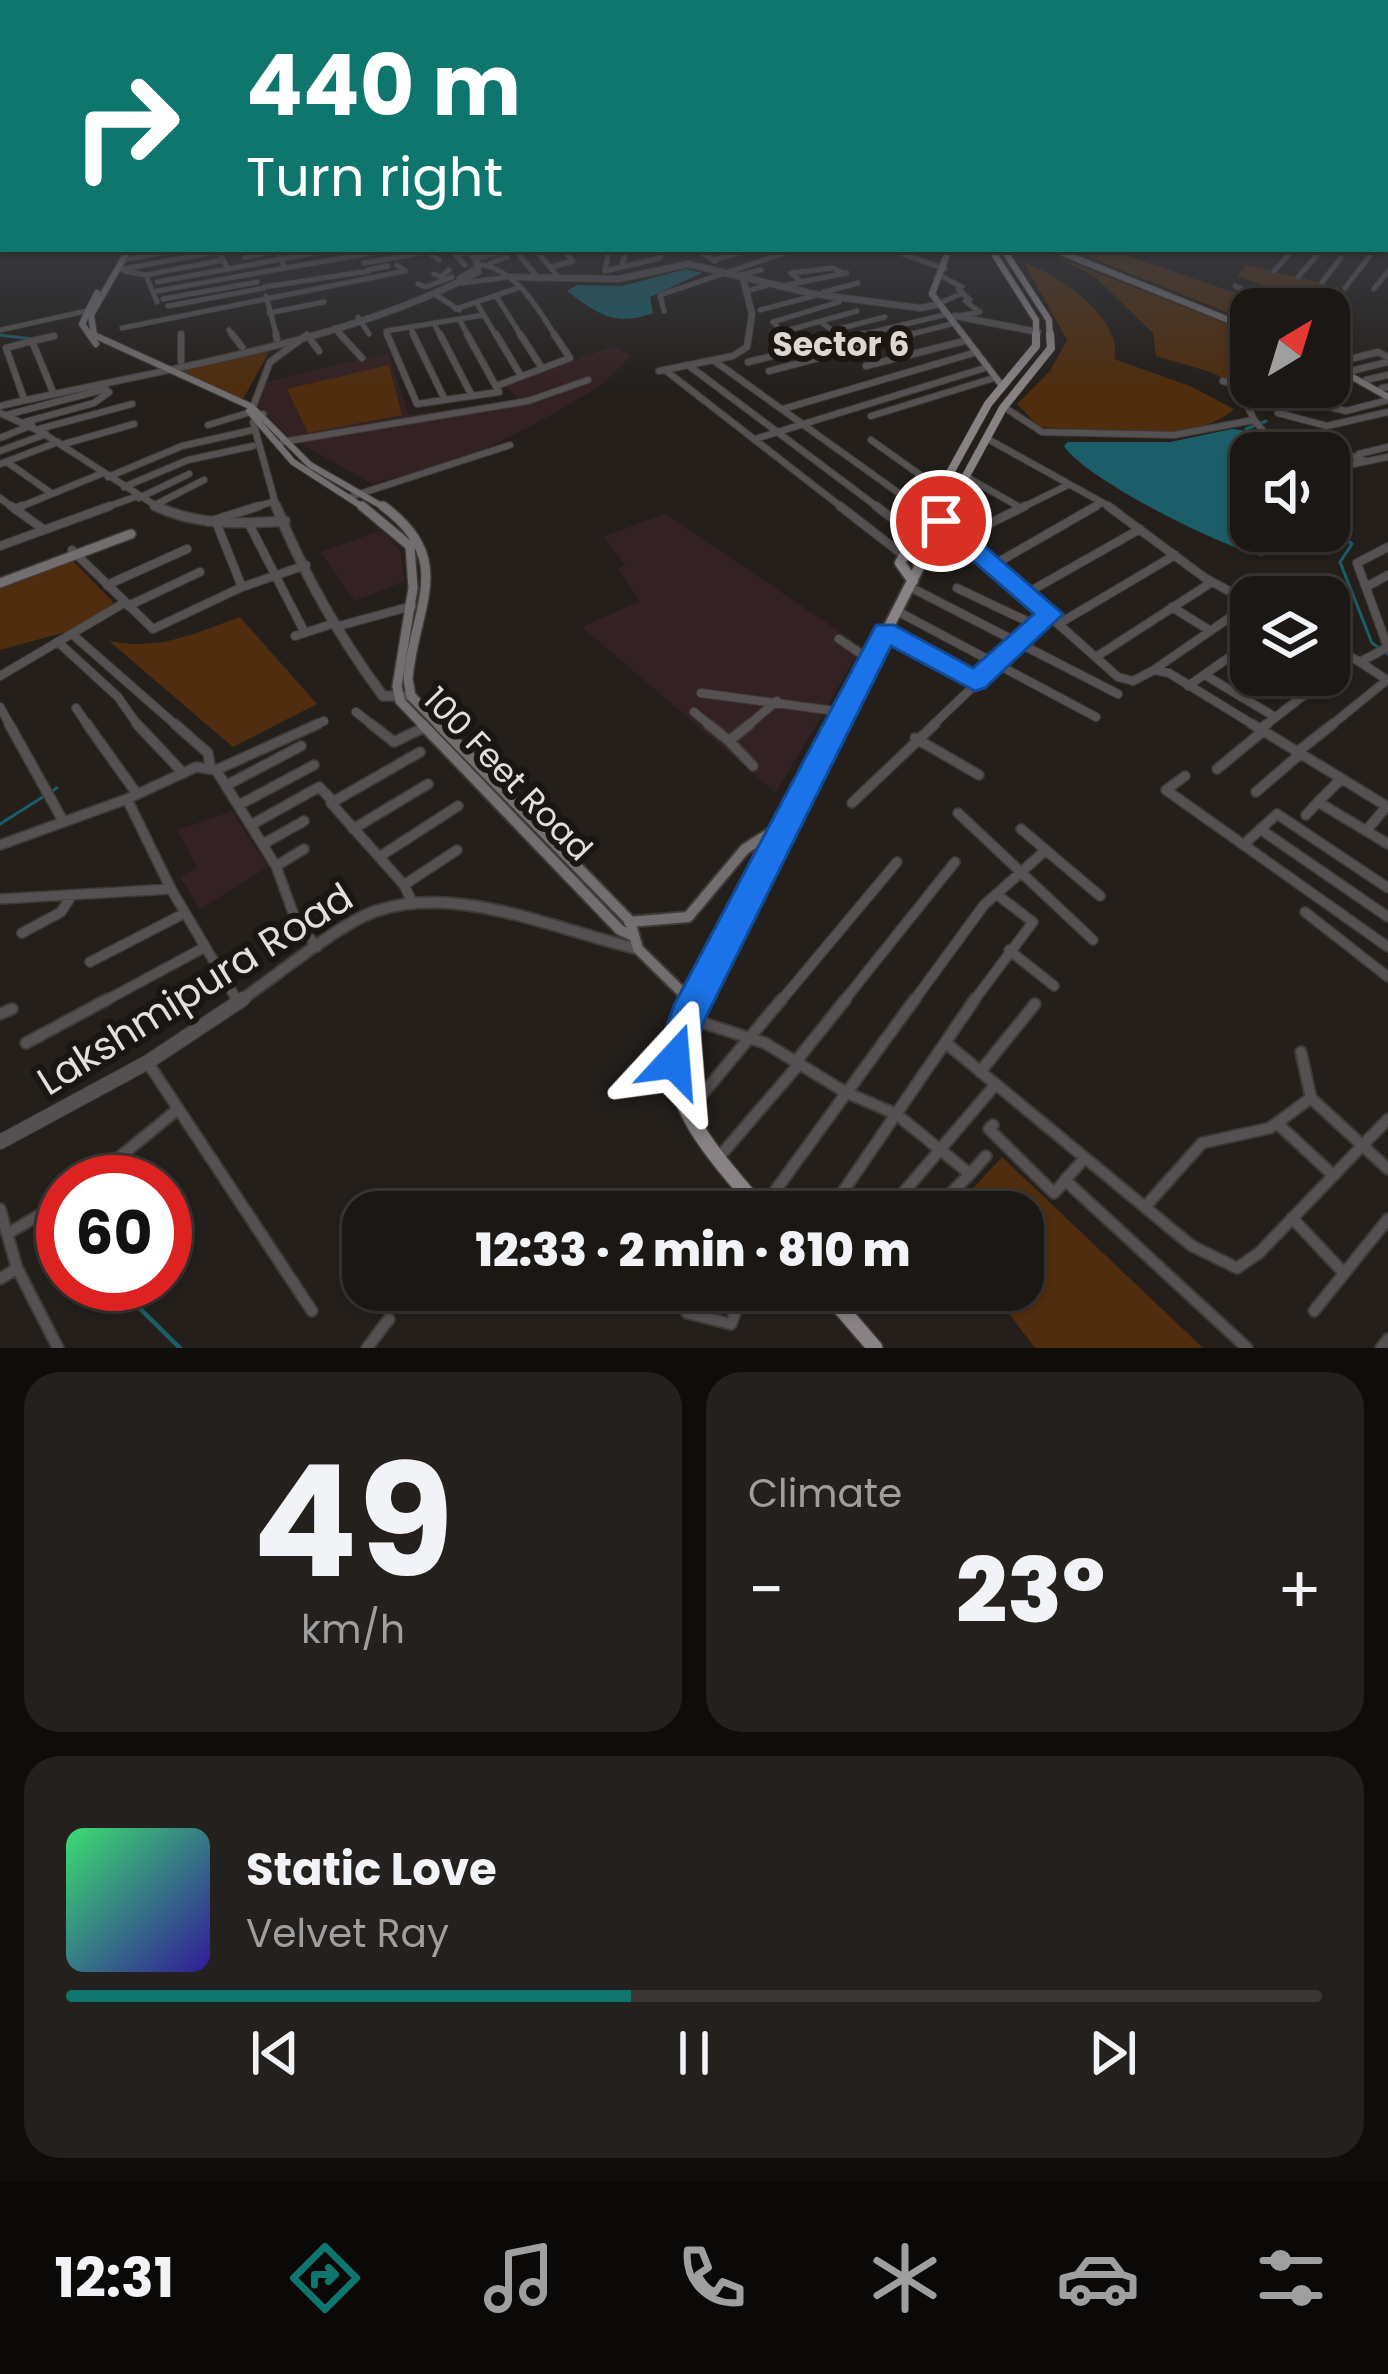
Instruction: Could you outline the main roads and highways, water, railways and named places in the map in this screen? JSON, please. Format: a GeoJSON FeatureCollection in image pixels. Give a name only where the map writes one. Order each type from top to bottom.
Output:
{"type":"FeatureCollection","features":[{"type":"Feature","properties":{"kind":"main road"},"geometry":{"type":"LineString","coordinates":[[117,263],[82,324],[87,338],[151,368]]}},
{"type":"Feature","properties":{"kind":"main road"},"geometry":{"type":"LineString","coordinates":[[121,263],[92,315],[91,329],[151,368]]}},
{"type":"Feature","properties":{"kind":"main road"},"geometry":{"type":"LineString","coordinates":[[945,263],[932,294],[1003,387]]}},
{"type":"Feature","properties":{"kind":"main road"},"geometry":{"type":"LineString","coordinates":[[911,584],[899,562],[1003,387],[1024,366],[1038,332],[1018,284],[1002,263]]}},
{"type":"Feature","properties":{"kind":"main road"},"geometry":{"type":"LineString","coordinates":[[747,1191],[687,1112],[674,1061],[690,1011],[941,521],[1004,407],[1051,349],[1052,331],[1030,284],[1014,263]]}},
{"type":"Feature","properties":{"kind":"main road"},"geometry":{"type":"LineString","coordinates":[[1089,263],[1230,323]]}},
{"type":"Feature","properties":{"kind":"main road"},"geometry":{"type":"LineString","coordinates":[[1092,263],[1230,318]]}},
{"type":"Feature","properties":{"kind":"main road","name":"100 Feet Road"},"geometry":{"type":"LineString","coordinates":[[151,368],[256,413],[303,470],[357,494],[420,543],[427,590],[405,698]]}},
{"type":"Feature","properties":{"kind":"main road"},"geometry":{"type":"LineString","coordinates":[[1350,371],[1387,393]]}},
{"type":"Feature","properties":{"kind":"main road"},"geometry":{"type":"LineString","coordinates":[[1350,373],[1387,393]]}},
{"type":"Feature","properties":{"kind":"main road","name":"100 Feet Road"},"geometry":{"type":"LineString","coordinates":[[357,494],[410,546],[416,567],[413,606],[395,682],[424,727],[627,928]]}},
{"type":"Feature","properties":{"kind":"main road"},"geometry":{"type":"LineString","coordinates":[[0,580],[129,532]]}},
{"type":"Feature","properties":{"kind":"main road","name":"100 Feet Road"},"geometry":{"type":"LineString","coordinates":[[405,698],[627,928],[638,949],[690,1011]]}},
{"type":"Feature","properties":{"kind":"main road"},"geometry":{"type":"LineString","coordinates":[[627,928],[688,917],[745,849],[786,823]]}},
{"type":"Feature","properties":{"kind":"main road"},"geometry":{"type":"LineString","coordinates":[[843,1311],[875,1348]]}},
{"type":"Feature","properties":{"kind":"water"},"geometry":{"type":"Polygon","coordinates":[[[686,269],[702,273],[650,297],[653,313],[639,317],[607,316],[567,291],[577,285],[622,286],[686,269]]]}},
{"type":"Feature","properties":{"kind":"water"},"geometry":{"type":"Polygon","coordinates":[[[1232,429],[1256,432],[1230,432],[1230,545],[1098,476],[1064,446],[1068,442],[1170,442],[1232,429]]]}},
{"type":"Feature","properties":{"kind":"waterway"},"geometry":{"type":"LineString","coordinates":[[0,335],[32,339]]}},
{"type":"Feature","properties":{"kind":"waterway"},"geometry":{"type":"LineString","coordinates":[[1249,432],[1246,429],[1266,421]]}},
{"type":"Feature","properties":{"kind":"waterway"},"geometry":{"type":"LineString","coordinates":[[1350,542],[1350,547]]}},
{"type":"Feature","properties":{"kind":"waterway"},"geometry":{"type":"LineString","coordinates":[[1347,552],[1340,562],[1372,643],[1388,654]]}},
{"type":"Feature","properties":{"kind":"waterway"},"geometry":{"type":"LineString","coordinates":[[0,824],[57,788]]}},
{"type":"Feature","properties":{"kind":"waterway"},"geometry":{"type":"LineString","coordinates":[[142,1311],[180,1348]]}},
{"type":"Feature","properties":{"kind":"district","name":"Sector 6"},"geometry":{"type":"Point","coordinates":[841,344]}}]}
